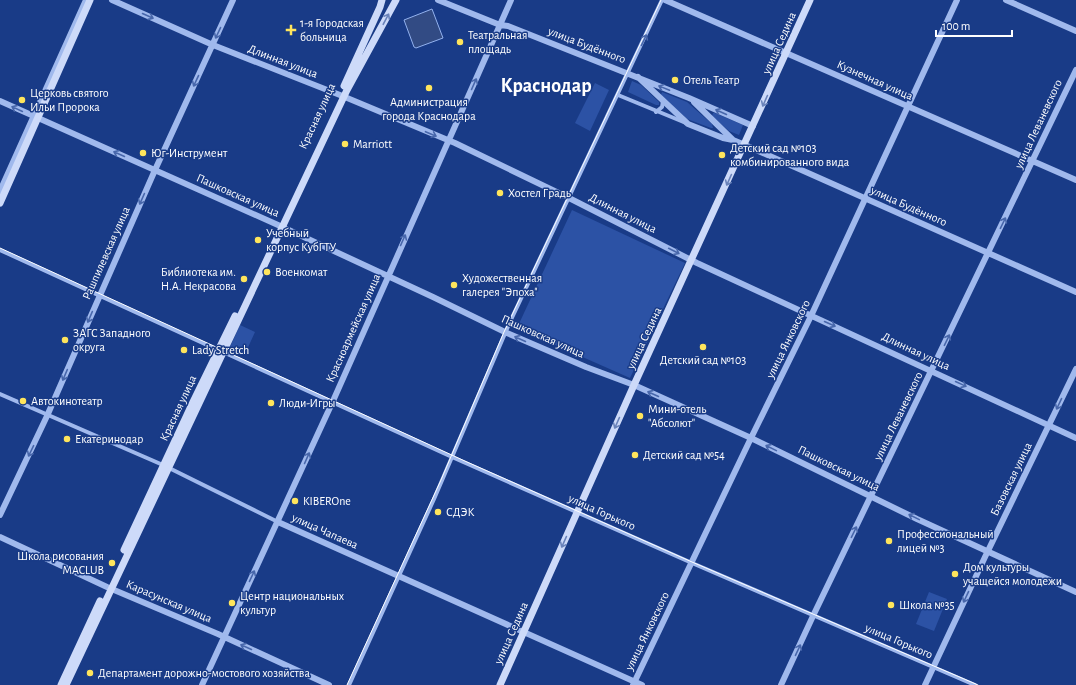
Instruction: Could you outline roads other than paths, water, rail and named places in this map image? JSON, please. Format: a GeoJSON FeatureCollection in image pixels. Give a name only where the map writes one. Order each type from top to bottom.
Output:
{"type":"FeatureCollection","features":[{"type":"Feature","properties":{"kind":"main road"},"geometry":{"type":"LineString","coordinates":[[0,203],[36,117],[90,0]]}},
{"type":"Feature","properties":{"kind":"main road","name":"Красная улица"},"geometry":{"type":"LineString","coordinates":[[66,685],[166,466],[342,96],[382,0]]}},
{"type":"Feature","properties":{"kind":"main road","name":"Красная улица"},"geometry":{"type":"LineString","coordinates":[[342,96],[396,0]]}},
{"type":"Feature","properties":{"kind":"main road","name":"улица Седина"},"geometry":{"type":"LineString","coordinates":[[500,685],[634,385],[810,0]]}},
{"type":"Feature","properties":{"kind":"main road","name":"Красная улица"},"geometry":{"type":"LineString","coordinates":[[61,685],[109,588]]}},
{"type":"Feature","properties":{"kind":"street"},"geometry":{"type":"LineString","coordinates":[[0,191],[36,117],[86,0]]}},
{"type":"Feature","properties":{"kind":"street","name":"Длинная улица"},"geometry":{"type":"LineString","coordinates":[[112,0],[213,45],[342,96],[448,141],[569,198],[692,260],[1076,438]]}},
{"type":"Feature","properties":{"kind":"street","name":"Рашпилевская улица"},"geometry":{"type":"LineString","coordinates":[[0,515],[47,416],[99,295],[233,0]]}},
{"type":"Feature","properties":{"kind":"street","name":"улица Будённого"},"geometry":{"type":"LineString","coordinates":[[438,0],[628,73],[753,126]]}},
{"type":"Feature","properties":{"kind":"street","name":"Красноармейская улица"},"geometry":{"type":"LineString","coordinates":[[202,685],[278,522],[511,0]]}},
{"type":"Feature","properties":{"kind":"street"},"geometry":{"type":"LineString","coordinates":[[349,685],[452,457],[506,332],[664,0]]}},
{"type":"Feature","properties":{"kind":"street","name":"Кузнечная улица"},"geometry":{"type":"LineString","coordinates":[[664,0],[1076,180]]}},
{"type":"Feature","properties":{"kind":"street","name":"улица Янковского"},"geometry":{"type":"LineString","coordinates":[[634,683],[811,316],[957,0]]}},
{"type":"Feature","properties":{"kind":"street"},"geometry":{"type":"LineString","coordinates":[[1006,0],[1076,31]]}},
{"type":"Feature","properties":{"kind":"street"},"geometry":{"type":"LineString","coordinates":[[367,34],[376,38]]}},
{"type":"Feature","properties":{"kind":"street","name":"улица Леваневского"},"geometry":{"type":"LineString","coordinates":[[781,685],[1076,70]]}},
{"type":"Feature","properties":{"kind":"street","name":"улица Будённого"},"geometry":{"type":"LineString","coordinates":[[638,77],[688,124]]}},
{"type":"Feature","properties":{"kind":"street","name":"улица Будённого"},"geometry":{"type":"LineString","coordinates":[[618,94],[656,112],[745,145],[1076,292]]}},
{"type":"Feature","properties":{"kind":"street","name":"улица Будённого"},"geometry":{"type":"LineString","coordinates":[[689,98],[733,140]]}},
{"type":"Feature","properties":{"kind":"street","name":"Пашковская улица"},"geometry":{"type":"LineString","coordinates":[[0,101],[280,226],[506,332],[586,367],[634,385],[751,438],[988,552],[1076,592]]}},
{"type":"Feature","properties":{"kind":"street"},"geometry":{"type":"LineString","coordinates":[[656,112],[662,108],[663,102]]}},
{"type":"Feature","properties":{"kind":"street","name":"улица Горького"},"geometry":{"type":"LineString","coordinates":[[0,250],[452,457],[692,563],[975,685]]}},
{"type":"Feature","properties":{"kind":"street","name":"Базовская улица"},"geometry":{"type":"LineString","coordinates":[[925,685],[1076,369]]}},
{"type":"Feature","properties":{"kind":"street","name":"улица Чапаева"},"geometry":{"type":"LineString","coordinates":[[0,394],[47,416],[166,466],[278,522],[634,683],[642,685]]}},
{"type":"Feature","properties":{"kind":"street","name":"Карасунская улица"},"geometry":{"type":"LineString","coordinates":[[0,537],[109,588],[224,637],[329,685]]}},
{"type":"Feature","properties":{"kind":"tram line"},"geometry":{"type":"LineString","coordinates":[[347,685],[441,480],[504,332],[661,0]]}},
{"type":"Feature","properties":{"kind":"tram line"},"geometry":{"type":"LineString","coordinates":[[0,248],[467,462],[692,562],[978,685]]}},
{"type":"Feature","properties":{"kind":"place","name":"1-я Городская больница"},"geometry":{"type":"Point","coordinates":[291,30]}},
{"type":"Feature","properties":{"kind":"place","name":"Театральная площадь"},"geometry":{"type":"Point","coordinates":[460,42]}},
{"type":"Feature","properties":{"kind":"place","name":"Отель Театр"},"geometry":{"type":"Point","coordinates":[675,80]}},
{"type":"Feature","properties":{"kind":"place","name":"Администрация города Краснодара"},"geometry":{"type":"Point","coordinates":[429,88]}},
{"type":"Feature","properties":{"kind":"place","name":"Церковь святого Ильи Пророка"},"geometry":{"type":"Point","coordinates":[22,100]}},
{"type":"Feature","properties":{"kind":"place","name":"Marriott"},"geometry":{"type":"Point","coordinates":[345,144]}},
{"type":"Feature","properties":{"kind":"place","name":"Юг-Инструмент"},"geometry":{"type":"Point","coordinates":[143,153]}},
{"type":"Feature","properties":{"kind":"place","name":"Детский сад №103 комбинированного вида"},"geometry":{"type":"Point","coordinates":[722,155]}},
{"type":"Feature","properties":{"kind":"place","name":"Хостел Градь"},"geometry":{"type":"Point","coordinates":[500,193]}},
{"type":"Feature","properties":{"kind":"place","name":"Учебный корпус КубГТУ"},"geometry":{"type":"Point","coordinates":[258,240]}},
{"type":"Feature","properties":{"kind":"place","name":"Военкомат"},"geometry":{"type":"Point","coordinates":[267,272]}},
{"type":"Feature","properties":{"kind":"place","name":"Библиотека им. Н.А. Некрасова"},"geometry":{"type":"Point","coordinates":[244,279]}},
{"type":"Feature","properties":{"kind":"place","name":"Художественная галерея \"Эпоха\""},"geometry":{"type":"Point","coordinates":[454,285]}},
{"type":"Feature","properties":{"kind":"place","name":"ЗАГС Западного округа"},"geometry":{"type":"Point","coordinates":[65,340]}},
{"type":"Feature","properties":{"kind":"place","name":"Детский сад №103"},"geometry":{"type":"Point","coordinates":[703,347]}},
{"type":"Feature","properties":{"kind":"place","name":"Lady Stretch"},"geometry":{"type":"Point","coordinates":[184,350]}},
{"type":"Feature","properties":{"kind":"place","name":"Автокинотеатр"},"geometry":{"type":"Point","coordinates":[23,401]}},
{"type":"Feature","properties":{"kind":"place","name":"Люди-Игры"},"geometry":{"type":"Point","coordinates":[271,403]}},
{"type":"Feature","properties":{"kind":"place","name":"Мини-отель \"Абсолют\""},"geometry":{"type":"Point","coordinates":[640,416]}},
{"type":"Feature","properties":{"kind":"place","name":"Екатеринодар"},"geometry":{"type":"Point","coordinates":[67,439]}},
{"type":"Feature","properties":{"kind":"place","name":"Детский сад №54"},"geometry":{"type":"Point","coordinates":[635,455]}},
{"type":"Feature","properties":{"kind":"place","name":"KIBEROne"},"geometry":{"type":"Point","coordinates":[295,501]}},
{"type":"Feature","properties":{"kind":"place","name":"СДЭК"},"geometry":{"type":"Point","coordinates":[438,512]}},
{"type":"Feature","properties":{"kind":"place","name":"Профессиональный лицей №3"},"geometry":{"type":"Point","coordinates":[889,541]}},
{"type":"Feature","properties":{"kind":"place","name":"Школа рисования MACLUB"},"geometry":{"type":"Point","coordinates":[112,563]}},
{"type":"Feature","properties":{"kind":"place","name":"Дом культуры учащейся молодежи"},"geometry":{"type":"Point","coordinates":[955,574]}},
{"type":"Feature","properties":{"kind":"place","name":"Центр национальных культур"},"geometry":{"type":"Point","coordinates":[232,603]}},
{"type":"Feature","properties":{"kind":"place","name":"Школа №35"},"geometry":{"type":"Point","coordinates":[891,605]}},
{"type":"Feature","properties":{"kind":"place","name":"Департамент дорожно-мостового хозяйства"},"geometry":{"type":"Point","coordinates":[90,673]}},
{"type":"Feature","properties":{"kind":"district","name":"Краснодар"},"geometry":{"type":"Point","coordinates":[546,85]}}]}
